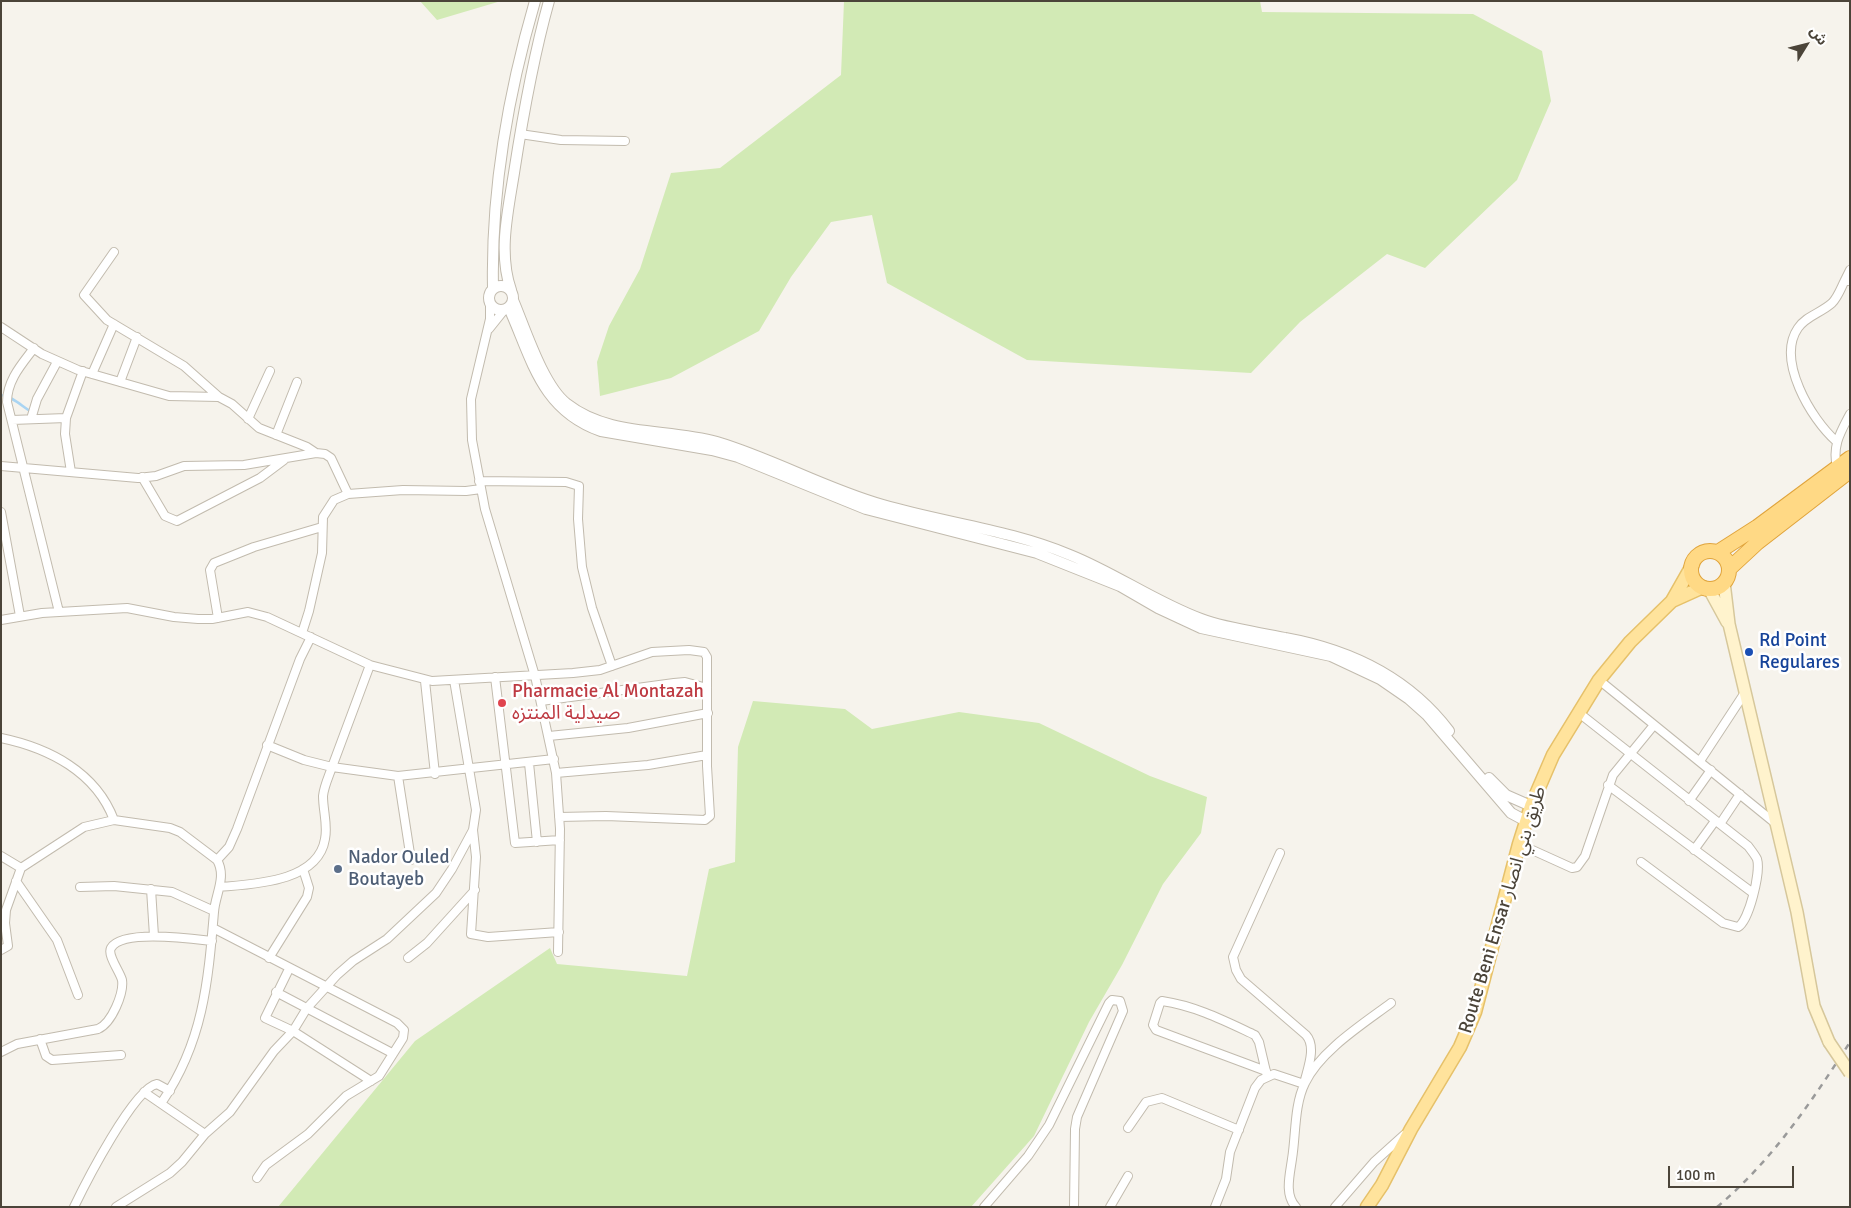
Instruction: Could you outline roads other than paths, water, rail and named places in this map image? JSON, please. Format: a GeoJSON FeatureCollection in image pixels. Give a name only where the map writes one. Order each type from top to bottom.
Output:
{"type":"FeatureCollection","features":[{"type":"Feature","properties":{"kind":"highway"},"geometry":{"type":"LineString","coordinates":[[1844,469],[1718,552],[1700,554],[1693,564],[1693,577],[1706,588],[1714,588],[1724,582],[1729,569],[1844,469],[1850,458]]}},
{"type":"Feature","properties":{"kind":"highway"},"geometry":{"type":"LineString","coordinates":[[1718,552],[1728,562],[1729,569]]}},
{"type":"Feature","properties":{"kind":"main road","name":"Route Beni Ensar طريق بني انصار"},"geometry":{"type":"LineString","coordinates":[[1367,1207],[1382,1185],[1411,1129],[1460,1047],[1475,1012],[1487,973],[1519,844],[1531,806],[1553,755],[1599,680],[1630,642],[1672,601],[1693,564]]}},
{"type":"Feature","properties":{"kind":"main road"},"geometry":{"type":"LineString","coordinates":[[1724,582],[1729,624],[1797,912],[1814,1006],[1829,1042],[1850,1073]]}},
{"type":"Feature","properties":{"kind":"main road","name":"Route Beni Ensar طريق بني انصار"},"geometry":{"type":"LineString","coordinates":[[1672,601],[1706,588]]}},
{"type":"Feature","properties":{"kind":"main road"},"geometry":{"type":"LineString","coordinates":[[1706,588],[1729,624]]}},
{"type":"Feature","properties":{"kind":"street"},"geometry":{"type":"LineString","coordinates":[[535,1],[512,95],[494,204],[493,288],[489,296],[487,331],[475,377],[470,412],[480,489],[535,676],[554,759],[560,817],[558,952]]}},
{"type":"Feature","properties":{"kind":"street"},"geometry":{"type":"LineString","coordinates":[[549,1],[527,91],[504,254],[510,302],[528,355],[548,392],[568,416],[585,426],[601,431],[712,450],[738,457],[866,509],[1037,553],[1120,586],[1158,608],[1201,628],[1331,656],[1380,679],[1428,715],[1504,799],[1512,813],[1526,821]]}},
{"type":"Feature","properties":{"kind":"street"},"geometry":{"type":"LineString","coordinates":[[520,134],[561,140],[625,141]]}},
{"type":"Feature","properties":{"kind":"street"},"geometry":{"type":"LineString","coordinates":[[114,252],[84,296],[99,313],[184,366],[219,397],[232,404],[259,428],[307,447],[316,453]]}},
{"type":"Feature","properties":{"kind":"street"},"geometry":{"type":"LineString","coordinates":[[1836,441],[1815,419],[1807,403],[1792,366],[1790,349],[1798,328],[1803,322],[1832,303],[1847,281],[1850,270]]}},
{"type":"Feature","properties":{"kind":"street"},"geometry":{"type":"LineString","coordinates":[[493,288],[500,285],[510,302]]}},
{"type":"Feature","properties":{"kind":"street"},"geometry":{"type":"LineString","coordinates":[[490,304],[497,309],[510,302]]}},
{"type":"Feature","properties":{"kind":"street"},"geometry":{"type":"LineString","coordinates":[[487,331],[510,302]]}},
{"type":"Feature","properties":{"kind":"street"},"geometry":{"type":"LineString","coordinates":[[92,374],[114,324]]}},
{"type":"Feature","properties":{"kind":"street"},"geometry":{"type":"LineString","coordinates":[[1,327],[57,362],[92,374],[169,396],[219,397]]}},
{"type":"Feature","properties":{"kind":"street"},"geometry":{"type":"LineString","coordinates":[[120,382],[137,337]]}},
{"type":"Feature","properties":{"kind":"street"},"geometry":{"type":"LineString","coordinates":[[34,348],[11,380],[7,391],[7,402],[59,612]]}},
{"type":"Feature","properties":{"kind":"street"},"geometry":{"type":"LineString","coordinates":[[31,420],[38,399],[57,362]]}},
{"type":"Feature","properties":{"kind":"street"},"geometry":{"type":"LineString","coordinates":[[71,472],[65,434],[66,418],[83,371]]}},
{"type":"Feature","properties":{"kind":"street"},"geometry":{"type":"LineString","coordinates":[[248,419],[270,371]]}},
{"type":"Feature","properties":{"kind":"street"},"geometry":{"type":"LineString","coordinates":[[276,435],[297,382]]}},
{"type":"Feature","properties":{"kind":"street"},"geometry":{"type":"LineString","coordinates":[[1844,469],[1835,457],[1836,441],[1850,414]]}},
{"type":"Feature","properties":{"kind":"street"},"geometry":{"type":"LineString","coordinates":[[12,420],[66,418]]}},
{"type":"Feature","properties":{"kind":"street"},"geometry":{"type":"LineString","coordinates":[[1,466],[142,478],[156,476],[184,466],[233,466],[316,453],[325,454],[331,458],[348,494]]}},
{"type":"Feature","properties":{"kind":"street"},"geometry":{"type":"LineString","coordinates":[[142,478],[166,516],[177,521],[260,478],[285,459]]}},
{"type":"Feature","properties":{"kind":"street"},"geometry":{"type":"LineString","coordinates":[[479,481],[558,481],[578,485],[582,567],[592,608],[612,666]]}},
{"type":"Feature","properties":{"kind":"street"},"geometry":{"type":"LineString","coordinates":[[302,633],[307,620],[322,553],[322,517],[330,504],[341,496],[348,494],[403,490],[466,491],[480,489]]}},
{"type":"Feature","properties":{"kind":"street"},"geometry":{"type":"LineString","coordinates":[[1,512],[20,616]]}},
{"type":"Feature","properties":{"kind":"street"},"geometry":{"type":"LineString","coordinates":[[218,618],[210,570],[214,563],[254,547],[322,527]]}},
{"type":"Feature","properties":{"kind":"street"},"geometry":{"type":"LineString","coordinates":[[1,620],[59,612],[127,608],[174,617],[218,618],[248,612],[302,633],[370,665],[425,681],[588,672],[652,652],[702,650],[707,657],[707,755],[711,813],[708,819],[560,817]]}},
{"type":"Feature","properties":{"kind":"street"},"geometry":{"type":"LineString","coordinates":[[217,860],[232,841],[300,659],[311,638]]}},
{"type":"Feature","properties":{"kind":"street"},"geometry":{"type":"LineString","coordinates":[[220,886],[282,879],[303,869],[319,853],[325,839],[323,795],[370,665]]}},
{"type":"Feature","properties":{"kind":"street"},"geometry":{"type":"LineString","coordinates":[[495,677],[515,843],[560,840]]}},
{"type":"Feature","properties":{"kind":"street"},"geometry":{"type":"LineString","coordinates":[[454,680],[476,810],[473,830],[476,857],[475,890],[470,928],[473,936],[559,932]]}},
{"type":"Feature","properties":{"kind":"street"},"geometry":{"type":"LineString","coordinates":[[1599,680],[1775,823]]}},
{"type":"Feature","properties":{"kind":"street"},"geometry":{"type":"LineString","coordinates":[[425,681],[435,774]]}},
{"type":"Feature","properties":{"kind":"street"},"geometry":{"type":"LineString","coordinates":[[541,701],[674,682],[685,682],[707,688]]}},
{"type":"Feature","properties":{"kind":"street"},"geometry":{"type":"LineString","coordinates":[[1700,761],[1744,694]]}},
{"type":"Feature","properties":{"kind":"street"},"geometry":{"type":"LineString","coordinates":[[549,736],[628,728],[708,713]]}},
{"type":"Feature","properties":{"kind":"street"},"geometry":{"type":"LineString","coordinates":[[1579,713],[1748,846],[1757,859],[1753,894],[1742,924],[1732,926],[1641,862]]}},
{"type":"Feature","properties":{"kind":"street"},"geometry":{"type":"LineString","coordinates":[[1519,844],[1572,868],[1578,867],[1585,856],[1613,774],[1654,725]]}},
{"type":"Feature","properties":{"kind":"street"},"geometry":{"type":"LineString","coordinates":[[1,738],[38,748],[77,771],[101,793],[107,801],[114,820]]}},
{"type":"Feature","properties":{"kind":"street"},"geometry":{"type":"LineString","coordinates":[[267,745],[304,760],[332,767],[398,776],[435,774],[554,759]]}},
{"type":"Feature","properties":{"kind":"street"},"geometry":{"type":"LineString","coordinates":[[556,773],[648,765],[707,755]]}},
{"type":"Feature","properties":{"kind":"street"},"geometry":{"type":"LineString","coordinates":[[529,763],[537,842]]}},
{"type":"Feature","properties":{"kind":"street"},"geometry":{"type":"LineString","coordinates":[[1689,801],[1711,770]]}},
{"type":"Feature","properties":{"kind":"street"},"geometry":{"type":"LineString","coordinates":[[398,776],[411,860]]}},
{"type":"Feature","properties":{"kind":"street"},"geometry":{"type":"LineString","coordinates":[[1608,785],[1753,894]]}},
{"type":"Feature","properties":{"kind":"street"},"geometry":{"type":"LineString","coordinates":[[1694,850],[1740,794]]}},
{"type":"Feature","properties":{"kind":"street"},"geometry":{"type":"LineString","coordinates":[[1504,799],[1531,806]]}},
{"type":"Feature","properties":{"kind":"street"},"geometry":{"type":"LineString","coordinates":[[1,950],[8,946],[5,923],[6,910],[22,868],[84,827],[114,820],[170,828],[180,832],[217,860],[220,865],[220,886],[214,911],[208,982],[200,1017],[186,1059],[170,1091],[162,1102]]}},
{"type":"Feature","properties":{"kind":"street"},"geometry":{"type":"LineString","coordinates":[[116,1207],[170,1173],[182,1162],[205,1134],[230,1112],[274,1051],[294,1031],[307,1008],[344,968],[387,939],[436,893],[452,869],[473,830]]}},
{"type":"Feature","properties":{"kind":"street"},"geometry":{"type":"LineString","coordinates":[[1280,853],[1233,957],[1240,979],[1310,1040],[1312,1048],[1298,1107],[1289,1179],[1292,1203],[1296,1207]]}},
{"type":"Feature","properties":{"kind":"street"},"geometry":{"type":"LineString","coordinates":[[1,856],[22,868]]}},
{"type":"Feature","properties":{"kind":"street"},"geometry":{"type":"LineString","coordinates":[[269,958],[307,897],[309,888],[303,869]]}},
{"type":"Feature","properties":{"kind":"street"},"geometry":{"type":"LineString","coordinates":[[16,881],[57,940],[78,995]]}},
{"type":"Feature","properties":{"kind":"street"},"geometry":{"type":"LineString","coordinates":[[80,887],[114,886],[172,892],[214,911]]}},
{"type":"Feature","properties":{"kind":"street"},"geometry":{"type":"LineString","coordinates":[[151,889],[154,936]]}},
{"type":"Feature","properties":{"kind":"street"},"geometry":{"type":"LineString","coordinates":[[408,958],[427,943],[475,890]]}},
{"type":"Feature","properties":{"kind":"street"},"geometry":{"type":"LineString","coordinates":[[213,928],[402,1027],[405,1034],[382,1072],[346,1096],[308,1134],[266,1165],[257,1178]]}},
{"type":"Feature","properties":{"kind":"street"},"geometry":{"type":"LineString","coordinates":[[1,1052],[17,1044],[98,1029],[108,1023],[117,1004],[122,982],[110,953],[116,943],[138,937],[154,936],[174,936],[212,941]]}},
{"type":"Feature","properties":{"kind":"street"},"geometry":{"type":"LineString","coordinates":[[289,969],[264,1018],[294,1031],[371,1081]]}},
{"type":"Feature","properties":{"kind":"street"},"geometry":{"type":"LineString","coordinates":[[276,992],[392,1053]]}},
{"type":"Feature","properties":{"kind":"street"},"geometry":{"type":"LineString","coordinates":[[984,1207],[1028,1156],[1049,1125],[1109,1003],[1116,1000],[1120,1001],[1123,1011],[1077,1118],[1075,1129],[1074,1207]]}},
{"type":"Feature","properties":{"kind":"street"},"geometry":{"type":"LineString","coordinates":[[1267,1073],[1259,1042],[1255,1035],[1204,1011],[1181,1004],[1162,1002],[1160,1004],[1153,1025],[1156,1030],[1267,1073],[1280,1074],[1304,1084]]}},
{"type":"Feature","properties":{"kind":"street"},"geometry":{"type":"LineString","coordinates":[[1304,1084],[1321,1061],[1352,1032],[1392,1003]]}},
{"type":"Feature","properties":{"kind":"street"},"geometry":{"type":"LineString","coordinates":[[40,1040],[46,1056],[52,1060],[121,1055]]}},
{"type":"Feature","properties":{"kind":"street"},"geometry":{"type":"LineString","coordinates":[[1214,1207],[1226,1179],[1230,1152],[1255,1088],[1267,1073]]}},
{"type":"Feature","properties":{"kind":"street"},"geometry":{"type":"LineString","coordinates":[[74,1207],[100,1156],[144,1092],[156,1084],[170,1091]]}},
{"type":"Feature","properties":{"kind":"street"},"geometry":{"type":"LineString","coordinates":[[144,1092],[162,1102],[205,1134]]}},
{"type":"Feature","properties":{"kind":"street"},"geometry":{"type":"LineString","coordinates":[[1128,1128],[1146,1102],[1162,1098],[1239,1130]]}},
{"type":"Feature","properties":{"kind":"street"},"geometry":{"type":"LineString","coordinates":[[1334,1207],[1374,1162],[1411,1129]]}},
{"type":"Feature","properties":{"kind":"street"},"geometry":{"type":"LineString","coordinates":[[1110,1207],[1128,1176]]}},
{"type":"Feature","properties":{"kind":"waterway"},"geometry":{"type":"LineString","coordinates":[[1,395],[11,398],[40,416]]}},
{"type":"Feature","properties":{"kind":"railway"},"geometry":{"type":"LineString","coordinates":[[1717,1207],[1756,1170],[1790,1129],[1850,1042]]}},
{"type":"Feature","properties":{"kind":"place","name":"Rd Point Regulares"},"geometry":{"type":"Point","coordinates":[1749,652]}},
{"type":"Feature","properties":{"kind":"place","name":"Pharmacie Al Montazah صيدلية المنتزه"},"geometry":{"type":"Point","coordinates":[502,703]}},
{"type":"Feature","properties":{"kind":"place","name":"Nador Ouled Boutayeb"},"geometry":{"type":"Point","coordinates":[338,869]}}]}
